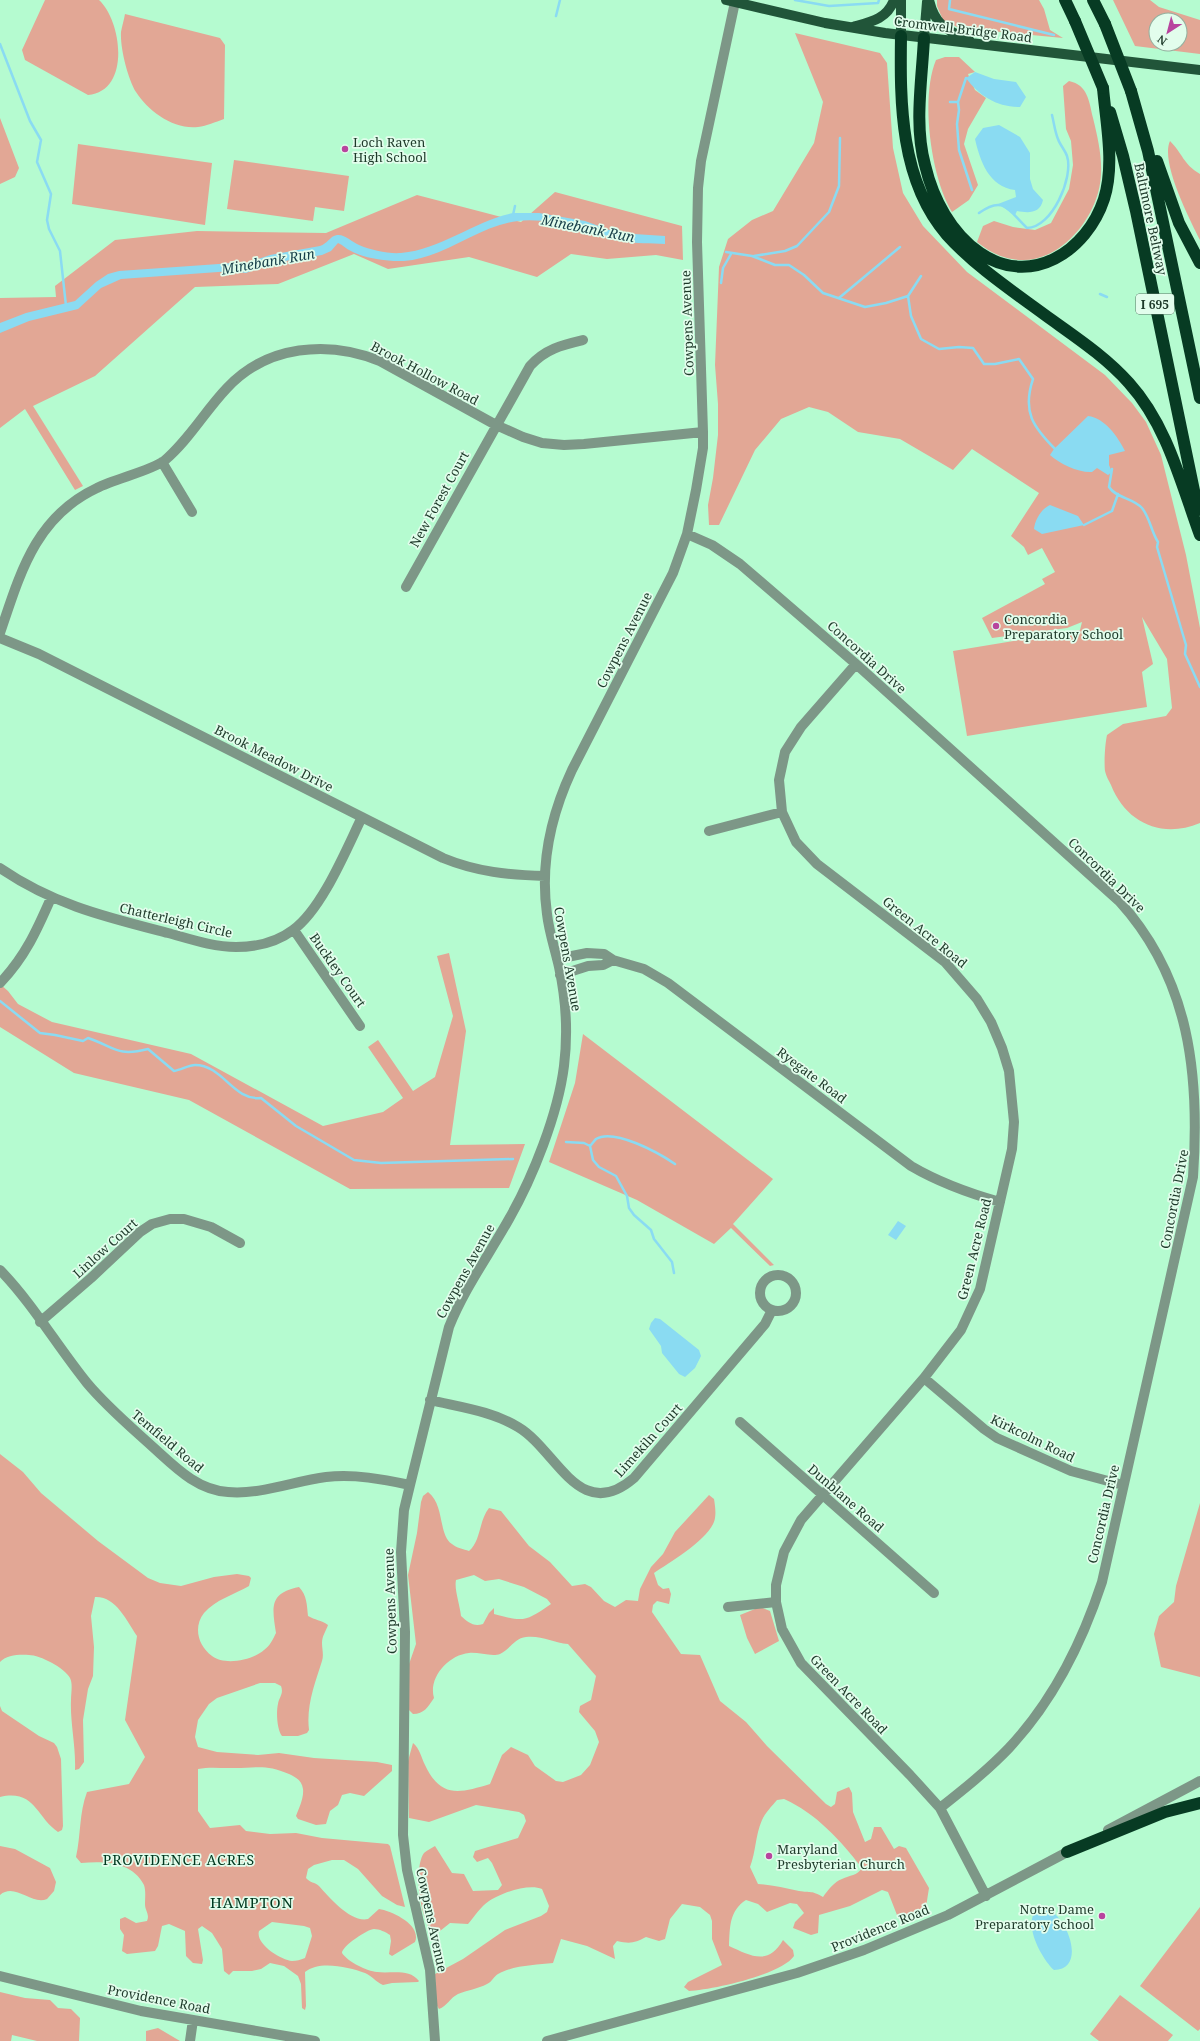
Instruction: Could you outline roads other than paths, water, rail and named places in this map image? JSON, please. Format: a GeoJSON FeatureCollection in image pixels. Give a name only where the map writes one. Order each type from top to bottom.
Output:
{"type":"FeatureCollection","features":[{"type":"Feature","properties":{"kind":"highway","name":"Baltimore Beltway"},"geometry":{"type":"LineString","coordinates":[[1065,0],[1103,88],[1123,156],[1136,211],[1200,521]]}},
{"type":"Feature","properties":{"kind":"highway","name":"Baltimore Beltway"},"geometry":{"type":"LineString","coordinates":[[1093,0],[1105,24],[1132,95],[1150,158],[1200,398]]}},
{"type":"Feature","properties":{"kind":"highway"},"geometry":{"type":"LineString","coordinates":[[901,36],[900,84],[904,132],[908,154],[918,185],[927,205],[946,234],[966,253],[1000,282],[1096,352],[1130,383],[1144,401],[1166,440],[1200,535]]}},
{"type":"Feature","properties":{"kind":"highway"},"geometry":{"type":"LineString","coordinates":[[924,38],[919,125],[922,149],[929,179],[943,211],[961,236],[981,254],[994,261],[1020,266],[1048,262],[1072,249],[1090,228],[1103,201],[1109,172],[1103,88]]}},
{"type":"Feature","properties":{"kind":"highway"},"geometry":{"type":"LineString","coordinates":[[1132,95],[1179,223],[1200,263]]}},
{"type":"Feature","properties":{"kind":"highway"},"geometry":{"type":"LineString","coordinates":[[1067,1852],[1165,1812],[1200,1803]]}},
{"type":"Feature","properties":{"kind":"main road"},"geometry":{"type":"LineString","coordinates":[[851,28],[878,20],[886,15],[894,0]]}},
{"type":"Feature","properties":{"kind":"main road"},"geometry":{"type":"LineString","coordinates":[[901,0],[901,36]]}},
{"type":"Feature","properties":{"kind":"main road"},"geometry":{"type":"LineString","coordinates":[[924,38],[928,0]]}},
{"type":"Feature","properties":{"kind":"main road"},"geometry":{"type":"LineString","coordinates":[[928,0],[932,12],[941,26],[977,44]]}},
{"type":"Feature","properties":{"kind":"main road","name":"Cromwell Bridge Road"},"geometry":{"type":"LineString","coordinates":[[731,1],[851,28],[901,36],[1200,70]]}},
{"type":"Feature","properties":{"kind":"street","name":"Cowpens Avenue"},"geometry":{"type":"LineString","coordinates":[[436,2041],[430,1970],[408,1877],[403,1834],[405,1632],[400,1552],[404,1510],[445,1340],[453,1318],[510,1218],[525,1187],[557,1098],[564,1067],[566,1036],[560,975],[547,913],[545,876],[551,826],[565,786],[673,573],[687,534],[700,468],[703,432],[697,242],[698,188],[701,161],[731,1]]}},
{"type":"Feature","properties":{"kind":"street","name":"New Forest Court"},"geometry":{"type":"LineString","coordinates":[[406,587],[522,378],[538,357],[561,345],[583,340]]}},
{"type":"Feature","properties":{"kind":"street","name":"Brook Hollow Road"},"geometry":{"type":"LineString","coordinates":[[0,633],[26,559],[48,524],[78,498],[96,488],[162,462],[180,446],[217,399],[239,377],[264,361],[280,354],[314,348],[347,350],[380,361],[496,425],[523,437],[542,442],[564,445],[703,432]]}},
{"type":"Feature","properties":{"kind":"street"},"geometry":{"type":"LineString","coordinates":[[162,462],[192,512]]}},
{"type":"Feature","properties":{"kind":"street","name":"Concordia Drive"},"geometry":{"type":"LineString","coordinates":[[687,534],[712,545],[740,564],[856,664],[1119,901],[1146,934],[1166,968],[1177,994],[1187,1028],[1196,1076],[1198,1121],[1196,1158],[1188,1206],[1097,1596],[1078,1646],[1063,1674],[1046,1700],[1009,1748],[986,1770],[940,1808]]}},
{"type":"Feature","properties":{"kind":"street","name":"Brook Meadow Drive"},"geometry":{"type":"LineString","coordinates":[[0,638],[46,658],[462,866],[506,875],[545,876]]}},
{"type":"Feature","properties":{"kind":"street","name":"Green Acre Road"},"geometry":{"type":"LineString","coordinates":[[856,664],[801,727],[785,752],[779,780],[782,812],[789,830],[804,852],[817,864],[945,962],[977,999],[991,1022],[1002,1048],[1009,1071],[1013,1097],[1014,1122],[1012,1149],[980,1289],[972,1310],[961,1330],[924,1378],[801,1520],[786,1546],[779,1570],[776,1602],[782,1629],[801,1663],[940,1808],[986,1896]]}},
{"type":"Feature","properties":{"kind":"street"},"geometry":{"type":"LineString","coordinates":[[709,831],[782,812]]}},
{"type":"Feature","properties":{"kind":"street","name":"Chatterleigh Circle"},"geometry":{"type":"LineString","coordinates":[[0,868],[51,898],[83,911],[217,946],[253,946],[274,940],[294,930],[316,905],[362,817]]}},
{"type":"Feature","properties":{"kind":"street"},"geometry":{"type":"LineString","coordinates":[[0,983],[15,967],[24,954],[51,898]]}},
{"type":"Feature","properties":{"kind":"street","name":"Buckley Court"},"geometry":{"type":"LineString","coordinates":[[294,930],[360,1026]]}},
{"type":"Feature","properties":{"kind":"street","name":"Ryegate Road"},"geometry":{"type":"LineString","coordinates":[[557,959],[587,953],[604,954],[614,960],[644,969],[668,983],[911,1166],[933,1179],[958,1190],[1000,1202]]}},
{"type":"Feature","properties":{"kind":"street"},"geometry":{"type":"LineString","coordinates":[[560,975],[588,966],[603,965],[614,960]]}},
{"type":"Feature","properties":{"kind":"street","name":"Linlow Court"},"geometry":{"type":"LineString","coordinates":[[40,1322],[91,1278],[140,1232],[152,1224],[170,1219],[184,1219],[211,1227],[240,1243]]}},
{"type":"Feature","properties":{"kind":"street","name":"Temfield Road"},"geometry":{"type":"LineString","coordinates":[[0,1270],[100,1397],[181,1472],[197,1483],[215,1491],[229,1493],[246,1492],[325,1477],[346,1475],[368,1477],[410,1485]]}},
{"type":"Feature","properties":{"kind":"street","name":"Limekiln Court"},"geometry":{"type":"LineString","coordinates":[[430,1400],[508,1421],[532,1438],[571,1482],[583,1489],[596,1493],[610,1492],[623,1488],[634,1478],[765,1324],[772,1310]]}},
{"type":"Feature","properties":{"kind":"street","name":"Kirkcolm Road"},"geometry":{"type":"LineString","coordinates":[[924,1378],[984,1429],[997,1438],[1071,1471],[1123,1484]]}},
{"type":"Feature","properties":{"kind":"street","name":"Dunblane Road"},"geometry":{"type":"LineString","coordinates":[[740,1422],[934,1593]]}},
{"type":"Feature","properties":{"kind":"street"},"geometry":{"type":"LineString","coordinates":[[728,1607],[776,1602]]}},
{"type":"Feature","properties":{"kind":"street","name":"Providence Road"},"geometry":{"type":"LineString","coordinates":[[547,2041],[827,1963],[904,1934],[986,1896],[1200,1781]]}},
{"type":"Feature","properties":{"kind":"street","name":"Providence Road"},"geometry":{"type":"LineString","coordinates":[[0,1976],[124,2007],[315,2041]]}},
{"type":"Feature","properties":{"kind":"street"},"geometry":{"type":"LineString","coordinates":[[190,2041],[193,2020]]}},
{"type":"Feature","properties":{"kind":"water"},"geometry":{"type":"Polygon","coordinates":[[[975,72],[994,79],[1016,82],[1026,97],[1020,107],[996,103],[983,95],[966,78],[975,72]]]}},
{"type":"Feature","properties":{"kind":"water"},"geometry":{"type":"Polygon","coordinates":[[[999,125],[1020,137],[1030,153],[1030,179],[1033,189],[1043,200],[1039,208],[1033,212],[1017,211],[1015,215],[998,204],[1016,197],[1015,190],[998,184],[987,172],[975,139],[983,128],[999,125]]]}},
{"type":"Feature","properties":{"kind":"water","name":"Minebank Run"},"geometry":{"type":"Polygon","coordinates":[[[513,213],[539,213],[585,221],[623,235],[634,234],[665,236],[665,244],[627,242],[558,223],[531,220],[503,224],[488,229],[444,250],[414,260],[392,261],[374,259],[362,256],[338,243],[331,251],[322,255],[273,263],[246,273],[232,271],[121,279],[101,288],[78,309],[29,321],[0,333],[0,323],[26,313],[75,301],[96,282],[108,274],[119,271],[233,263],[244,264],[270,255],[320,246],[337,235],[348,238],[359,245],[369,248],[385,252],[401,253],[444,241],[485,222],[513,213]]]}},
{"type":"Feature","properties":{"kind":"water"},"geometry":{"type":"Polygon","coordinates":[[[1088,416],[1100,420],[1105,424],[1115,434],[1125,451],[1109,455],[1109,465],[1112,472],[1108,475],[1097,468],[1092,472],[1081,471],[1064,465],[1050,455],[1054,449],[1088,416]]]}},
{"type":"Feature","properties":{"kind":"water"},"geometry":{"type":"Polygon","coordinates":[[[1050,505],[1078,516],[1084,525],[1042,534],[1034,529],[1041,512],[1050,505]]]}},
{"type":"Feature","properties":{"kind":"water"},"geometry":{"type":"Polygon","coordinates":[[[898,1221],[906,1226],[896,1240],[888,1235],[898,1221]]]}},
{"type":"Feature","properties":{"kind":"water"},"geometry":{"type":"Polygon","coordinates":[[[655,1318],[660,1319],[699,1350],[701,1356],[695,1368],[685,1377],[679,1374],[662,1353],[661,1346],[649,1329],[655,1318]]]}},
{"type":"Feature","properties":{"kind":"water"},"geometry":{"type":"Polygon","coordinates":[[[1041,1907],[1050,1910],[1058,1918],[1070,1939],[1072,1951],[1070,1960],[1065,1967],[1054,1970],[1043,1957],[1034,1938],[1032,1920],[1035,1912],[1041,1907]]]}},
{"type":"Feature","properties":{"kind":"waterway"},"geometry":{"type":"LineString","coordinates":[[556,16],[560,0]]}},
{"type":"Feature","properties":{"kind":"waterway"},"geometry":{"type":"LineString","coordinates":[[795,0],[829,6],[878,3],[879,0]]}},
{"type":"Feature","properties":{"kind":"waterway"},"geometry":{"type":"LineString","coordinates":[[950,0],[949,9],[1054,35]]}},
{"type":"Feature","properties":{"kind":"waterway"},"geometry":{"type":"LineString","coordinates":[[0,44],[30,121],[41,140],[37,162],[51,194],[47,220],[49,229],[60,251],[66,306]]}},
{"type":"Feature","properties":{"kind":"waterway"},"geometry":{"type":"LineString","coordinates":[[966,78],[958,102],[959,110],[957,124],[959,150],[972,190]]}},
{"type":"Feature","properties":{"kind":"waterway"},"geometry":{"type":"LineString","coordinates":[[950,102],[958,102]]}},
{"type":"Feature","properties":{"kind":"waterway"},"geometry":{"type":"LineString","coordinates":[[979,213],[994,205],[1000,205],[1010,211],[1027,228],[1036,226],[1045,220],[1052,211],[1064,188],[1068,165],[1067,156],[1057,136],[1052,115]]}},
{"type":"Feature","properties":{"kind":"waterway"},"geometry":{"type":"LineString","coordinates":[[754,256],[785,251],[797,246],[829,212],[839,186],[840,138]]}},
{"type":"Feature","properties":{"kind":"waterway"},"geometry":{"type":"LineString","coordinates":[[513,215],[515,206]]}},
{"type":"Feature","properties":{"kind":"waterway"},"geometry":{"type":"LineString","coordinates":[[839,298],[900,247]]}},
{"type":"Feature","properties":{"kind":"waterway","name":"Minebank Run"},"geometry":{"type":"LineString","coordinates":[[726,252],[752,256],[775,265],[789,265],[804,275],[823,293],[865,307],[886,303],[908,296],[911,316],[921,339],[939,349],[959,347],[973,348],[984,364],[995,364],[1019,359],[1033,379],[1029,401],[1029,410],[1032,418],[1041,434],[1056,450]]}},
{"type":"Feature","properties":{"kind":"waterway"},"geometry":{"type":"LineString","coordinates":[[721,283],[723,268],[731,254]]}},
{"type":"Feature","properties":{"kind":"waterway"},"geometry":{"type":"LineString","coordinates":[[908,296],[921,276]]}},
{"type":"Feature","properties":{"kind":"waterway"},"geometry":{"type":"LineString","coordinates":[[1100,294],[1107,297]]}},
{"type":"Feature","properties":{"kind":"waterway"},"geometry":{"type":"LineString","coordinates":[[1112,469],[1109,487],[1116,494],[1134,502],[1142,508],[1158,542],[1157,547],[1186,645],[1185,654],[1200,687]]}},
{"type":"Feature","properties":{"kind":"waterway"},"geometry":{"type":"LineString","coordinates":[[1084,525],[1112,511],[1118,494]]}},
{"type":"Feature","properties":{"kind":"waterway"},"geometry":{"type":"LineString","coordinates":[[0,1001],[40,1033],[83,1041],[88,1038],[116,1050],[122,1051],[129,1052],[148,1049],[174,1071],[193,1065],[205,1067],[221,1076],[243,1094],[261,1098],[296,1126],[354,1160],[381,1163],[513,1159]]}},
{"type":"Feature","properties":{"kind":"waterway"},"geometry":{"type":"LineString","coordinates":[[590,1146],[596,1139],[604,1136],[625,1139],[648,1148],[675,1164]]}},
{"type":"Feature","properties":{"kind":"waterway"},"geometry":{"type":"LineString","coordinates":[[566,1142],[584,1143],[590,1146],[593,1160],[599,1167],[616,1176],[627,1196],[629,1208],[634,1215],[651,1230],[654,1239],[672,1262],[674,1273]]}},
{"type":"Feature","properties":{"kind":"place","name":"Loch Raven High School"},"geometry":{"type":"Point","coordinates":[345,149]}},
{"type":"Feature","properties":{"kind":"place","name":"Concordia Preparatory School"},"geometry":{"type":"Point","coordinates":[996,626]}},
{"type":"Feature","properties":{"kind":"place","name":"Maryland Presbyterian Church"},"geometry":{"type":"Point","coordinates":[769,1856]}},
{"type":"Feature","properties":{"kind":"place","name":"Notre Dame Preparatory School"},"geometry":{"type":"Point","coordinates":[1102,1916]}},
{"type":"Feature","properties":{"kind":"district","name":"PROVIDENCE ACRES"},"geometry":{"type":"Point","coordinates":[179,1859]}},
{"type":"Feature","properties":{"kind":"district","name":"HAMPTON"},"geometry":{"type":"Point","coordinates":[252,1902]}}]}
